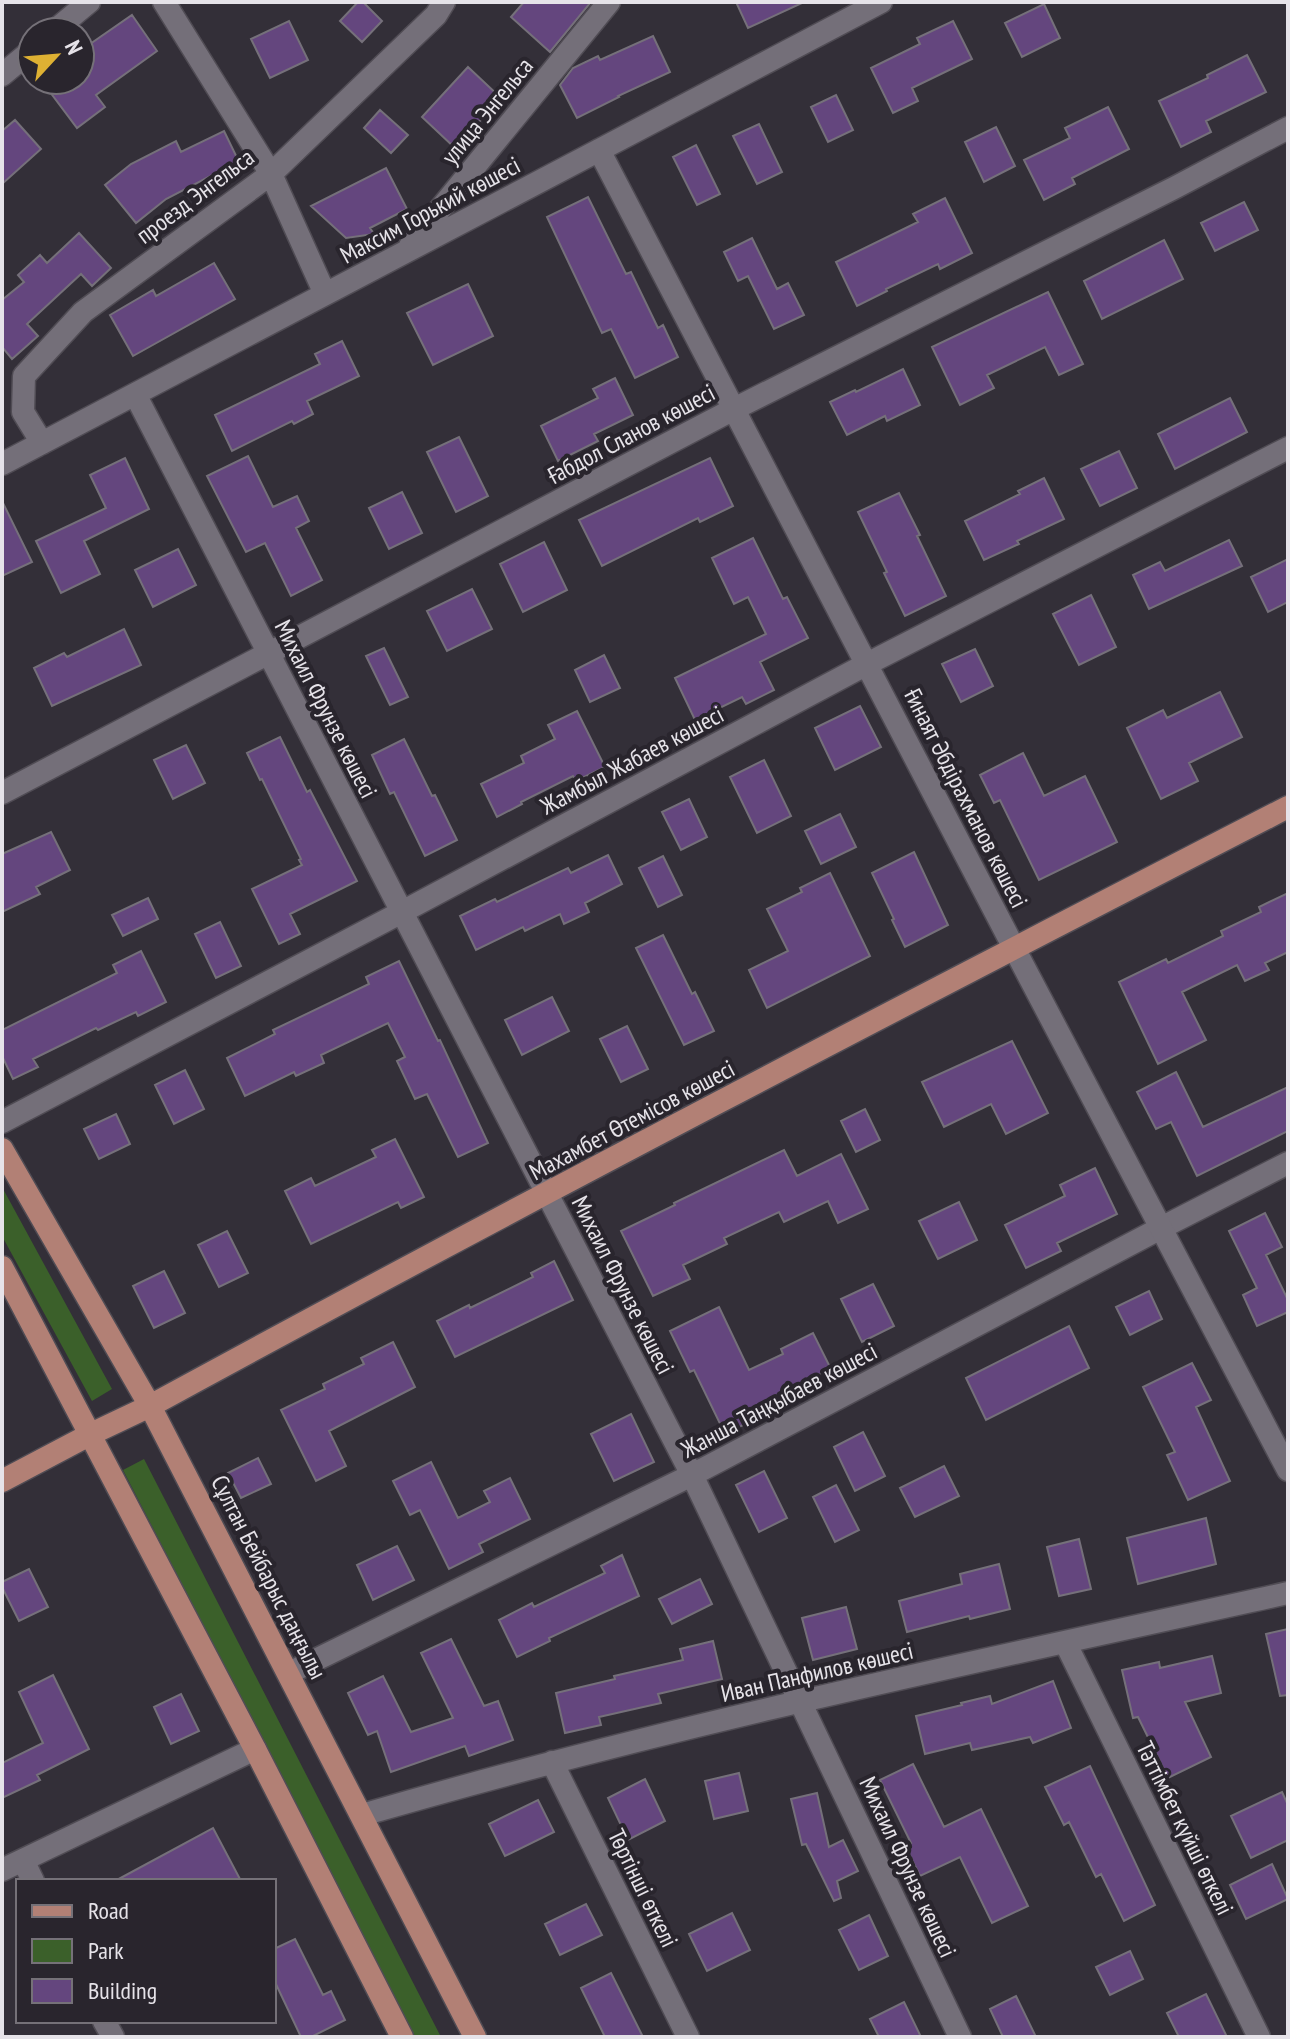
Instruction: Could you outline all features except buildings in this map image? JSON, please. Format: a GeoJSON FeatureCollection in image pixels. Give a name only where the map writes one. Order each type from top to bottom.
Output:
{"type":"FeatureCollection","features":[{"type":"Feature","properties":{"kind":"main road","name":"Махамбет Өтемісов көшесі"},"geometry":{"type":"LineString","coordinates":[[2,1481],[1288,807]]}},
{"type":"Feature","properties":{"kind":"main road","name":"Сұлтан Бейбарыс даңғылы"},"geometry":{"type":"LineString","coordinates":[[2,1149],[150,1406],[475,2037]]}},
{"type":"Feature","properties":{"kind":"main road"},"geometry":{"type":"LineString","coordinates":[[2,1267],[402,2037]]}},
{"type":"Feature","properties":{"kind":"street"},"geometry":{"type":"LineString","coordinates":[[72,16],[89,2]]}},
{"type":"Feature","properties":{"kind":"street"},"geometry":{"type":"LineString","coordinates":[[164,2],[271,174],[325,294]]}},
{"type":"Feature","properties":{"kind":"street","name":"проезд Энгельса"},"geometry":{"type":"LineString","coordinates":[[42,443],[23,412],[24,376],[83,312],[271,174],[436,15],[444,2]]}},
{"type":"Feature","properties":{"kind":"street","name":"улица Энгельса"},"geometry":{"type":"LineString","coordinates":[[404,253],[609,2]]}},
{"type":"Feature","properties":{"kind":"street","name":"Максим Горький көшесі"},"geometry":{"type":"LineString","coordinates":[[2,464],[881,2]]}},
{"type":"Feature","properties":{"kind":"street","name":"Ғабдол Сланов көшесі"},"geometry":{"type":"LineString","coordinates":[[2,793],[734,409],[1288,128]]}},
{"type":"Feature","properties":{"kind":"street","name":"Ғинаят Әбдірахманов көшесі"},"geometry":{"type":"LineString","coordinates":[[599,150],[1288,1470]]}},
{"type":"Feature","properties":{"kind":"street","name":"Михаил Фрунзе көшесі"},"geometry":{"type":"LineString","coordinates":[[135,394],[692,1475],[960,2037]]}},
{"type":"Feature","properties":{"kind":"street","name":"Жамбыл Жабаев көшесі"},"geometry":{"type":"LineString","coordinates":[[2,1122],[867,664],[1288,448]]}},
{"type":"Feature","properties":{"kind":"street","name":"Жанша Таңқыбаев көшесі"},"geometry":{"type":"LineString","coordinates":[[289,1673],[692,1475],[1288,1163]]}},
{"type":"Feature","properties":{"kind":"street","name":"Иван Панфилов көшесі"},"geometry":{"type":"LineString","coordinates":[[362,1815],[552,1762],[801,1701],[1288,1593]]}},
{"type":"Feature","properties":{"kind":"street","name":"Тәттімбет күйші өткелі"},"geometry":{"type":"LineString","coordinates":[[1065,1642],[1259,2037]]}},
{"type":"Feature","properties":{"kind":"street"},"geometry":{"type":"LineString","coordinates":[[30,1879],[12,1865],[255,1749]]}},
{"type":"Feature","properties":{"kind":"street","name":"Төртінші өткелі"},"geometry":{"type":"LineString","coordinates":[[552,1762],[688,2037]]}},
{"type":"Feature","properties":{"kind":"green space"},"geometry":{"type":"Polygon","coordinates":[[[2,1187],[112,1389],[92,1401],[2,1236],[2,1187]]]}},
{"type":"Feature","properties":{"kind":"green space"},"geometry":{"type":"Polygon","coordinates":[[[144,1459],[441,2037],[415,2037],[123,1470],[144,1459]]]}}]}
